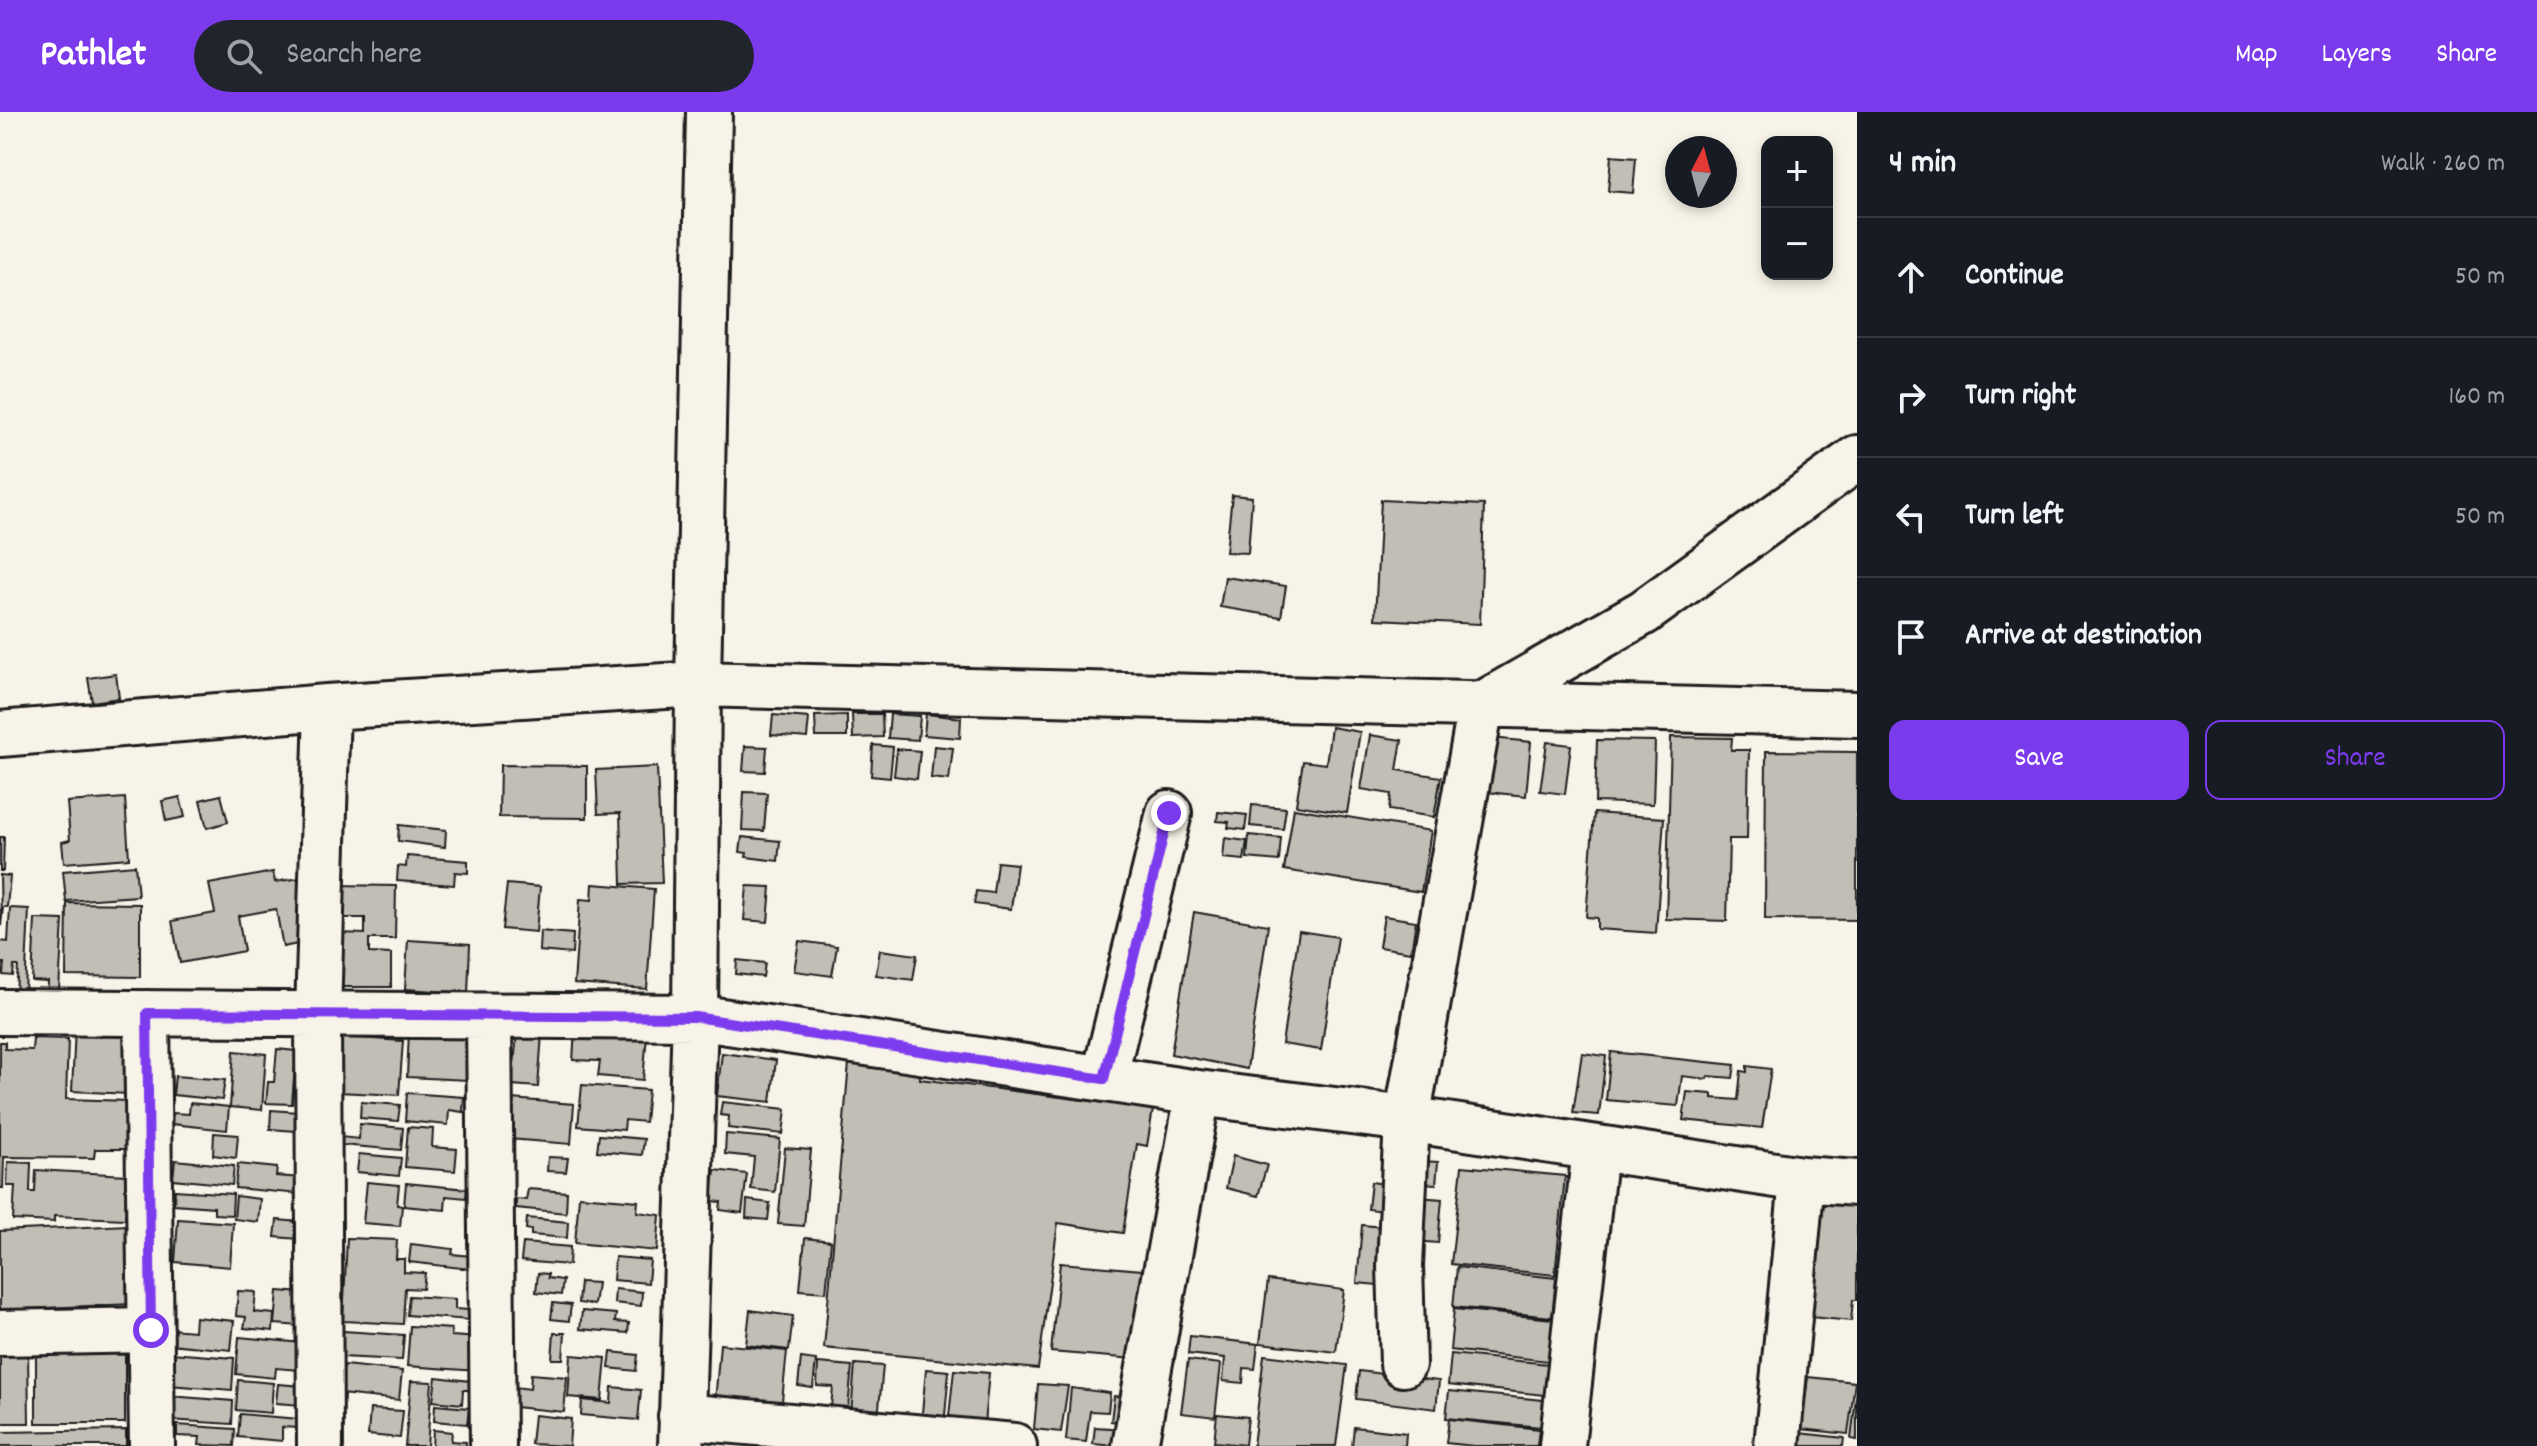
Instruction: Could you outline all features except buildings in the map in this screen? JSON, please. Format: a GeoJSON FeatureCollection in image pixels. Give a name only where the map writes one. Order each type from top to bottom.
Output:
{"type":"FeatureCollection","features":[{"type":"Feature","properties":{"kind":"street"},"geometry":{"type":"LineString","coordinates":[[709,112],[695,1017],[681,1431],[1014,1446]]}},
{"type":"Feature","properties":{"kind":"street"},"geometry":{"type":"LineString","coordinates":[[1481,705],[1644,612],[1857,458]]}},
{"type":"Feature","properties":{"kind":"street"},"geometry":{"type":"LineString","coordinates":[[0,734],[327,707],[698,684],[1857,714]]}},
{"type":"Feature","properties":{"kind":"street"},"geometry":{"type":"LineString","coordinates":[[1403,1364],[1400,1266],[1407,1119],[1481,705]]}},
{"type":"Feature","properties":{"kind":"street"},"geometry":{"type":"LineString","coordinates":[[320,1446],[318,1015],[327,707]]}},
{"type":"Feature","properties":{"kind":"street"},"geometry":{"type":"LineString","coordinates":[[1104,1079],[1169,813]]}},
{"type":"Feature","properties":{"kind":"street"},"geometry":{"type":"LineString","coordinates":[[0,1012],[695,1017],[1198,1093],[1407,1119],[1802,1179],[1857,1183]]}},
{"type":"Feature","properties":{"kind":"street"},"geometry":{"type":"LineString","coordinates":[[147,1013],[152,1446]]}},
{"type":"Feature","properties":{"kind":"street"},"geometry":{"type":"LineString","coordinates":[[489,1016],[493,1446]]}},
{"type":"Feature","properties":{"kind":"street"},"geometry":{"type":"LineString","coordinates":[[1135,1446],[1198,1093]]}},
{"type":"Feature","properties":{"kind":"street"},"geometry":{"type":"LineString","coordinates":[[1562,1446],[1595,1149]]}},
{"type":"Feature","properties":{"kind":"street"},"geometry":{"type":"LineString","coordinates":[[1777,1446],[1802,1179]]}},
{"type":"Feature","properties":{"kind":"street"},"geometry":{"type":"LineString","coordinates":[[0,1333],[151,1330]]}},
{"type":"Feature","properties":{"kind":"route"},"geometry":{"type":"LineString","coordinates":[[151,1330],[147,1013],[695,1017],[1104,1079],[1169,813]]}}]}
